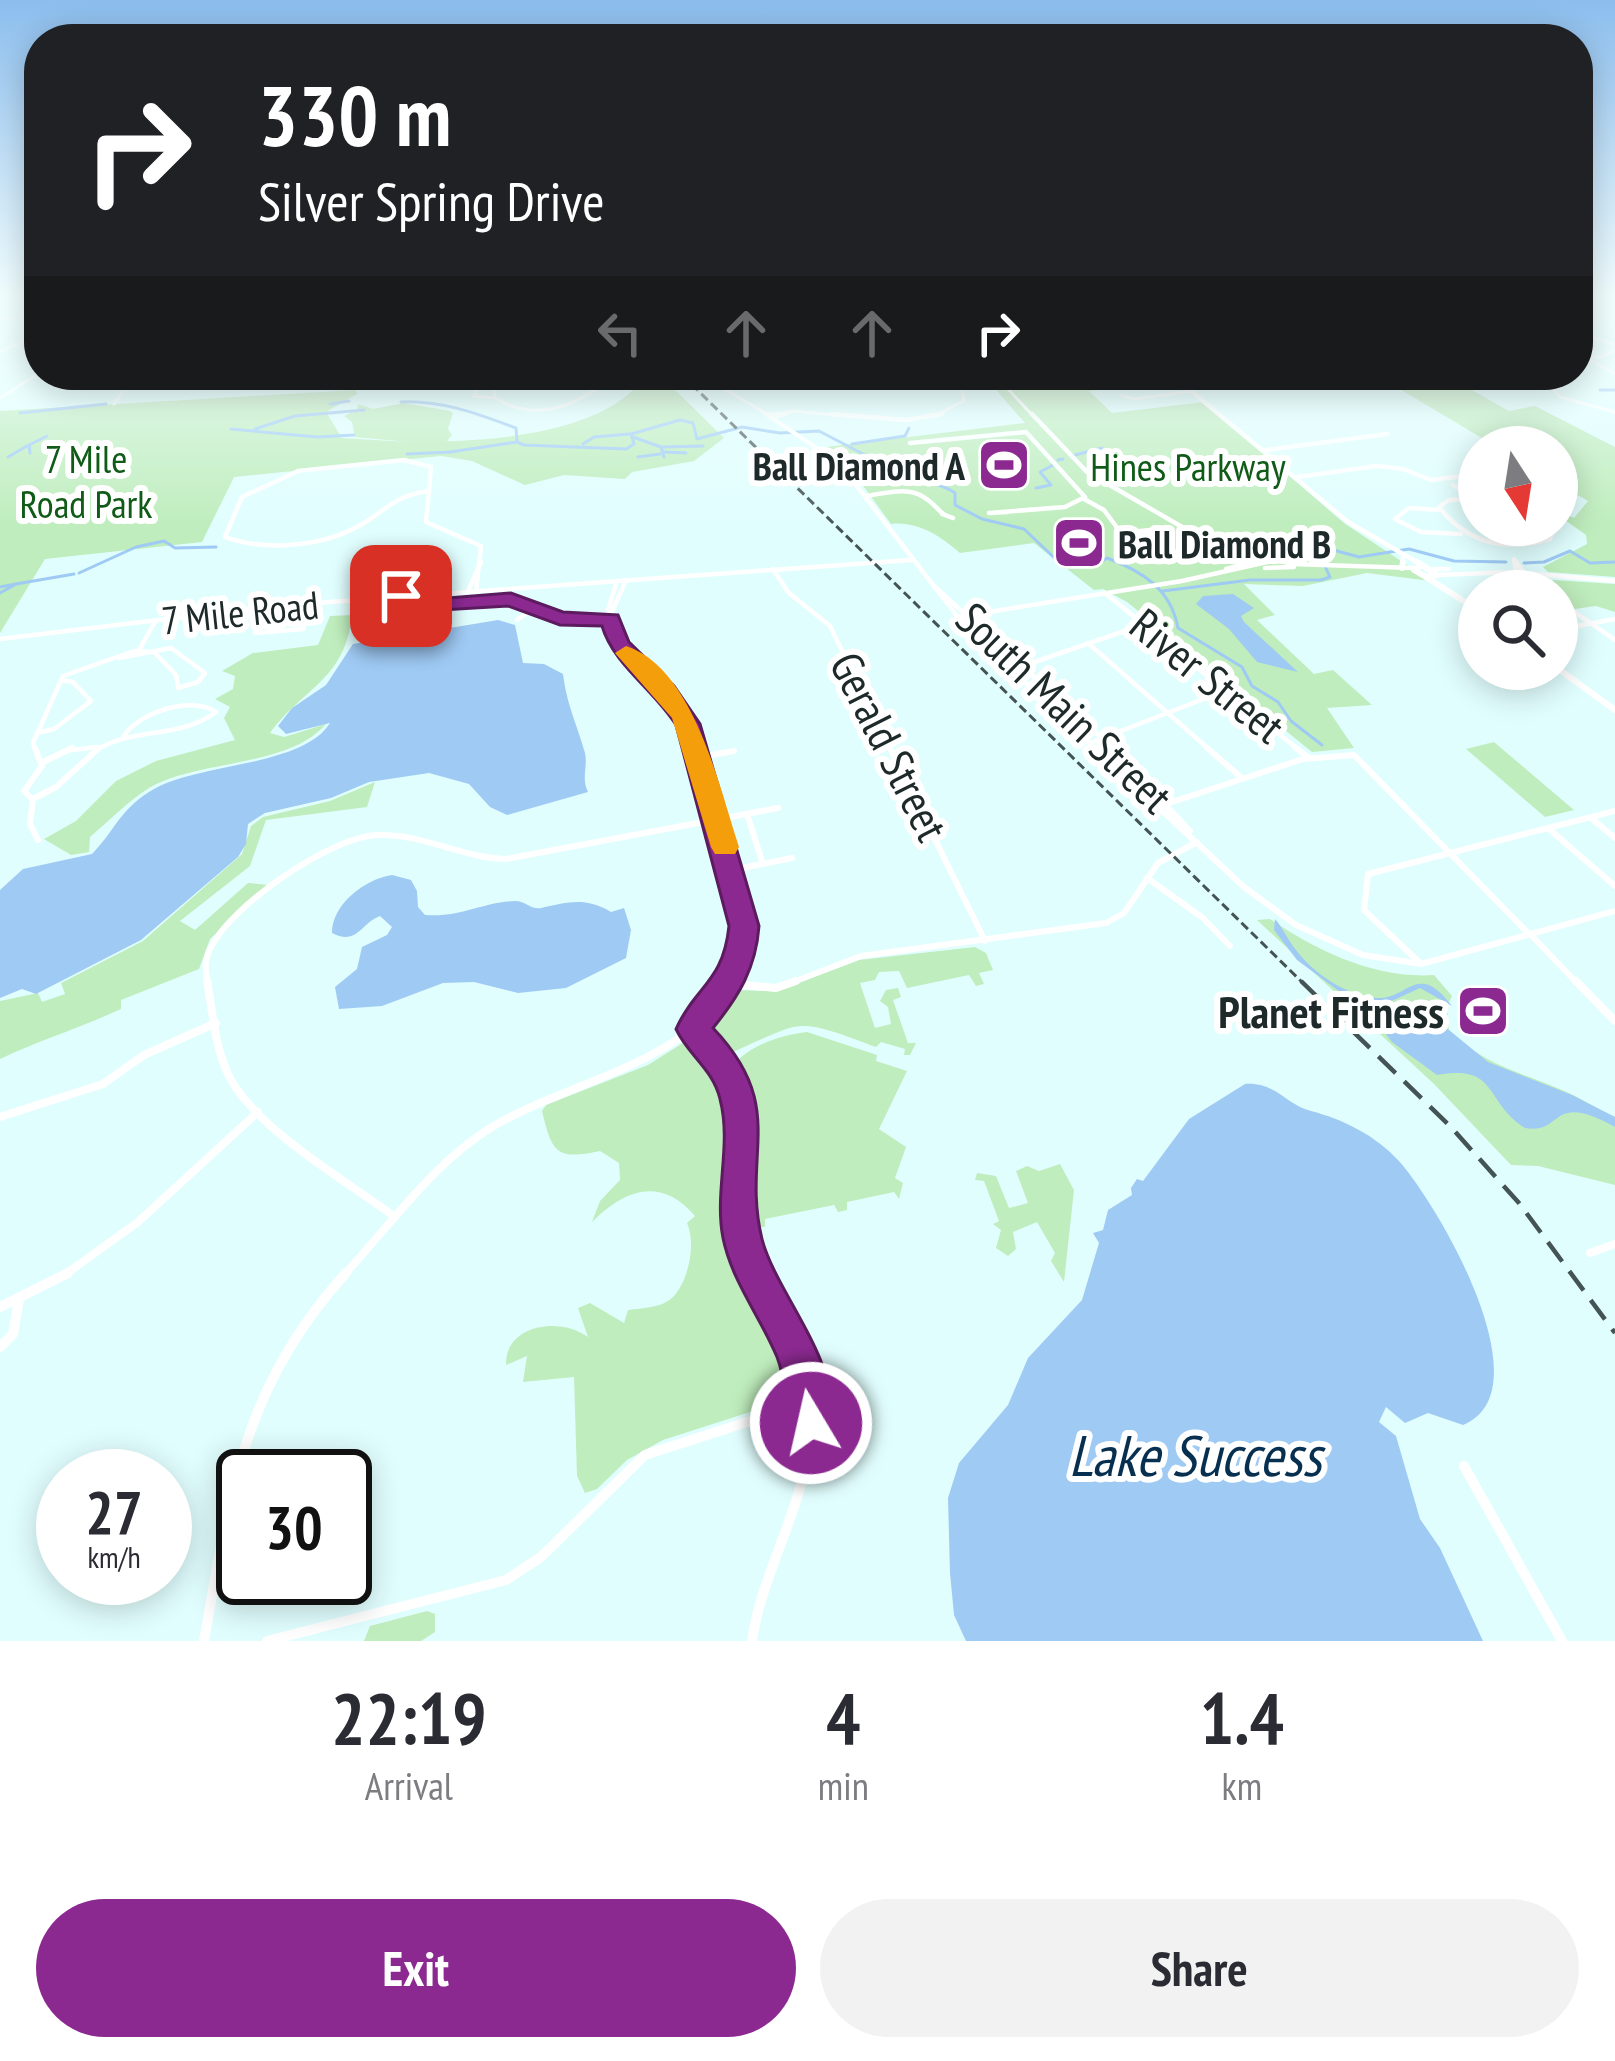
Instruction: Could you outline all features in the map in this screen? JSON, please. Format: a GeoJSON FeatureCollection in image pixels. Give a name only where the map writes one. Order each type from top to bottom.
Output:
{"type":"FeatureCollection","features":[{"type":"Feature","properties":{"kind":"main road"},"geometry":{"type":"LineString","coordinates":[[1192,391],[1348,522],[1458,596]]}},
{"type":"Feature","properties":{"kind":"main road"},"geometry":{"type":"LineString","coordinates":[[1398,554],[1402,568]]}},
{"type":"Feature","properties":{"kind":"main road"},"geometry":{"type":"LineString","coordinates":[[1419,570],[1435,573],[1458,594]]}},
{"type":"Feature","properties":{"kind":"main road"},"geometry":{"type":"LineString","coordinates":[[1578,683],[1615,710]]}},
{"type":"Feature","properties":{"kind":"street"},"geometry":{"type":"LineString","coordinates":[[114,404],[125,390]]}},
{"type":"Feature","properties":{"kind":"street"},"geometry":{"type":"LineString","coordinates":[[478,390],[473,396],[495,398],[519,410],[560,408],[595,390]]}},
{"type":"Feature","properties":{"kind":"street"},"geometry":{"type":"LineString","coordinates":[[494,390],[495,398]]}},
{"type":"Feature","properties":{"kind":"street","name":"South Main Street"},"geometry":{"type":"LineString","coordinates":[[724,390],[794,429],[844,468],[958,617],[1244,887],[1296,925],[1363,955],[1421,964]]}},
{"type":"Feature","properties":{"kind":"street"},"geometry":{"type":"LineString","coordinates":[[771,416],[794,411],[898,419],[935,416],[953,410],[965,398],[963,390]]}},
{"type":"Feature","properties":{"kind":"street"},"geometry":{"type":"LineString","coordinates":[[1009,390],[1069,457],[1098,480],[1203,539],[1273,561],[1419,570]]}},
{"type":"Feature","properties":{"kind":"street"},"geometry":{"type":"LineString","coordinates":[[1554,390],[1560,397],[1615,412]]}},
{"type":"Feature","properties":{"kind":"street"},"geometry":{"type":"LineString","coordinates":[[1135,399],[1192,391]]}},
{"type":"Feature","properties":{"kind":"street"},"geometry":{"type":"LineString","coordinates":[[910,442],[931,444],[1026,432],[1037,452],[1077,479],[1084,499],[1104,510],[1120,533],[1156,533],[1150,530],[1120,533]]}},
{"type":"Feature","properties":{"kind":"street"},"geometry":{"type":"LineString","coordinates":[[1266,450],[1387,434]]}},
{"type":"Feature","properties":{"kind":"street"},"geometry":{"type":"LineString","coordinates":[[429,491],[386,500],[348,530],[279,545],[245,544],[225,537],[240,499],[298,472],[408,460],[431,466],[429,491],[425,522],[475,540],[483,551],[472,591]]}},
{"type":"Feature","properties":{"kind":"street"},"geometry":{"type":"LineString","coordinates":[[1297,477],[1377,466],[1403,469],[1431,480],[1458,477]]}},
{"type":"Feature","properties":{"kind":"street"},"geometry":{"type":"LineString","coordinates":[[1453,485],[1458,488]]}},
{"type":"Feature","properties":{"kind":"street"},"geometry":{"type":"LineString","coordinates":[[866,496],[911,490],[923,494],[942,514]]}},
{"type":"Feature","properties":{"kind":"street"},"geometry":{"type":"LineString","coordinates":[[1008,512],[1065,507],[1084,499]]}},
{"type":"Feature","properties":{"kind":"street"},"geometry":{"type":"LineString","coordinates":[[1440,510],[1445,501],[1458,500]]}},
{"type":"Feature","properties":{"kind":"street"},"geometry":{"type":"LineString","coordinates":[[1458,527],[1440,510],[1409,508],[1395,519],[1416,531],[1458,534]]}},
{"type":"Feature","properties":{"kind":"street"},"geometry":{"type":"LineString","coordinates":[[1507,546],[1516,546]]}},
{"type":"Feature","properties":{"kind":"street"},"geometry":{"type":"LineString","coordinates":[[1511,547],[1517,570]]}},
{"type":"Feature","properties":{"kind":"street"},"geometry":{"type":"LineString","coordinates":[[1177,581],[1262,558]]}},
{"type":"Feature","properties":{"kind":"street","name":"7 Mile Road"},"geometry":{"type":"LineString","coordinates":[[0,639],[310,603],[910,560]]}},
{"type":"Feature","properties":{"kind":"street"},"geometry":{"type":"LineString","coordinates":[[958,617],[1273,561]]}},
{"type":"Feature","properties":{"kind":"street"},"geometry":{"type":"LineString","coordinates":[[1226,573],[1322,567]]}},
{"type":"Feature","properties":{"kind":"street"},"geometry":{"type":"LineString","coordinates":[[1356,568],[1419,570]]}},
{"type":"Feature","properties":{"kind":"street","name":"Gerald Street"},"geometry":{"type":"LineString","coordinates":[[773,569],[788,592],[830,626],[985,941]]}},
{"type":"Feature","properties":{"kind":"street"},"geometry":{"type":"LineString","coordinates":[[1435,573],[1458,573]]}},
{"type":"Feature","properties":{"kind":"street"},"geometry":{"type":"LineString","coordinates":[[1578,578],[1615,581]]}},
{"type":"Feature","properties":{"kind":"street"},"geometry":{"type":"LineString","coordinates":[[204,1641],[237,1466],[265,1386],[307,1319],[484,1131],[531,1104],[651,1056],[692,1029],[729,984],[742,951],[744,926],[732,871],[699,757],[680,710],[619,645],[608,610],[617,580]]}},
{"type":"Feature","properties":{"kind":"street"},"geometry":{"type":"LineString","coordinates":[[611,616],[626,580]]}},
{"type":"Feature","properties":{"kind":"street","name":"South Main Street"},"geometry":{"type":"LineString","coordinates":[[934,586],[1102,738],[1169,803],[1191,834]]}},
{"type":"Feature","properties":{"kind":"street","name":"River Street"},"geometry":{"type":"LineString","coordinates":[[1105,593],[1310,758]]}},
{"type":"Feature","properties":{"kind":"street"},"geometry":{"type":"LineString","coordinates":[[358,620],[397,615],[401,596]]}},
{"type":"Feature","properties":{"kind":"street"},"geometry":{"type":"LineString","coordinates":[[399,608],[504,599],[560,618],[611,616]]}},
{"type":"Feature","properties":{"kind":"street"},"geometry":{"type":"LineString","coordinates":[[255,633],[303,629],[310,603]]}},
{"type":"Feature","properties":{"kind":"street"},"geometry":{"type":"LineString","coordinates":[[517,620],[536,607]]}},
{"type":"Feature","properties":{"kind":"street"},"geometry":{"type":"LineString","coordinates":[[1578,615],[1615,640]]}},
{"type":"Feature","properties":{"kind":"street"},"geometry":{"type":"LineString","coordinates":[[1578,626],[1615,619]]}},
{"type":"Feature","properties":{"kind":"street"},"geometry":{"type":"LineString","coordinates":[[143,641],[156,620]]}},
{"type":"Feature","properties":{"kind":"street"},"geometry":{"type":"LineString","coordinates":[[140,650],[146,621]]}},
{"type":"Feature","properties":{"kind":"street"},"geometry":{"type":"LineString","coordinates":[[1011,670],[1145,624]]}},
{"type":"Feature","properties":{"kind":"street"},"geometry":{"type":"LineString","coordinates":[[1088,643],[1242,778]]}},
{"type":"Feature","properties":{"kind":"street"},"geometry":{"type":"LineString","coordinates":[[116,658],[171,648],[205,673],[198,682],[178,688]]}},
{"type":"Feature","properties":{"kind":"street"},"geometry":{"type":"LineString","coordinates":[[123,737],[133,740],[168,727],[203,724],[216,712],[201,706],[172,708],[132,724],[123,737],[97,747],[48,793],[33,799],[23,794],[40,773],[41,764],[32,748],[53,705],[59,680],[76,669],[140,650],[154,652],[176,675],[172,708]]}},
{"type":"Feature","properties":{"kind":"street"},"geometry":{"type":"LineString","coordinates":[[37,733],[54,729],[91,701],[73,682],[59,680]]}},
{"type":"Feature","properties":{"kind":"street"},"geometry":{"type":"LineString","coordinates":[[1090,743],[1229,689]]}},
{"type":"Feature","properties":{"kind":"street"},"geometry":{"type":"LineString","coordinates":[[41,764],[74,748],[97,747]]}},
{"type":"Feature","properties":{"kind":"street"},"geometry":{"type":"LineString","coordinates":[[699,757],[734,751]]}},
{"type":"Feature","properties":{"kind":"street"},"geometry":{"type":"LineString","coordinates":[[1158,806],[1310,758],[1354,755],[1615,1021]]}},
{"type":"Feature","properties":{"kind":"street"},"geometry":{"type":"LineString","coordinates":[[33,799],[30,824],[38,840]]}},
{"type":"Feature","properties":{"kind":"street"},"geometry":{"type":"LineString","coordinates":[[397,1219],[258,1112],[228,1073],[204,962],[212,943],[293,868],[353,839],[390,836],[468,857],[506,860],[778,808]]}},
{"type":"Feature","properties":{"kind":"street"},"geometry":{"type":"LineString","coordinates":[[1615,812],[1370,873],[1364,896],[1368,915],[1421,964],[1615,911]]}},
{"type":"Feature","properties":{"kind":"street"},"geometry":{"type":"LineString","coordinates":[[747,814],[764,864]]}},
{"type":"Feature","properties":{"kind":"street"},"geometry":{"type":"LineString","coordinates":[[1591,818],[1615,838]]}},
{"type":"Feature","properties":{"kind":"street"},"geometry":{"type":"LineString","coordinates":[[1549,829],[1615,886]]}},
{"type":"Feature","properties":{"kind":"street"},"geometry":{"type":"LineString","coordinates":[[729,984],[776,988],[861,956],[1111,922],[1124,913],[1157,862],[1199,842]]}},
{"type":"Feature","properties":{"kind":"street"},"geometry":{"type":"LineString","coordinates":[[732,871],[792,858]]}},
{"type":"Feature","properties":{"kind":"street"},"geometry":{"type":"LineString","coordinates":[[1147,878],[1203,918],[1230,946]]}},
{"type":"Feature","properties":{"kind":"street"},"geometry":{"type":"LineString","coordinates":[[0,1117],[103,1084],[144,1055],[216,1024]]}},
{"type":"Feature","properties":{"kind":"street"},"geometry":{"type":"LineString","coordinates":[[692,1029],[723,1062],[737,1096],[743,1132],[742,1238],[758,1282],[798,1354],[809,1403],[804,1473],[764,1580],[752,1641]]}},
{"type":"Feature","properties":{"kind":"street"},"geometry":{"type":"LineString","coordinates":[[0,1306],[60,1279],[114,1242],[258,1112]]}},
{"type":"Feature","properties":{"kind":"street"},"geometry":{"type":"LineString","coordinates":[[1590,1253],[1615,1244]]}},
{"type":"Feature","properties":{"kind":"street"},"geometry":{"type":"LineString","coordinates":[[0,1347],[14,1334],[19,1299]]}},
{"type":"Feature","properties":{"kind":"street"},"geometry":{"type":"LineString","coordinates":[[268,1641],[506,1580],[541,1557],[622,1472],[645,1455],[784,1410]]}},
{"type":"Feature","properties":{"kind":"street"},"geometry":{"type":"LineString","coordinates":[[1464,1466],[1562,1641]]}},
{"type":"Feature","properties":{"kind":"green space","name":"7 Mile Road Park"},"geometry":{"type":"Polygon","coordinates":[[[355,390],[357,394],[326,412],[342,438],[408,442],[355,437],[352,422],[344,416],[357,410],[358,404],[373,409],[404,403],[453,413],[448,429],[452,435],[447,441],[555,428],[608,408],[629,393],[675,390],[724,438],[694,461],[632,472],[625,479],[564,475],[525,485],[472,461],[441,456],[234,477],[202,542],[45,559],[0,633],[0,411],[355,390]]]}},
{"type":"Feature","properties":{"kind":"green space","name":"Hines Parkway"},"geometry":{"type":"Polygon","coordinates":[[[996,390],[1097,390],[1089,391],[1112,413],[1204,402],[1344,523],[1431,581],[1367,573],[1303,586],[1244,584],[1275,615],[1257,620],[1314,674],[1333,670],[1372,705],[1327,708],[1354,748],[1312,752],[1127,602],[1103,589],[1094,590],[1034,543],[960,553],[928,531],[891,524],[853,472],[826,447],[1025,423],[996,390]]]}},
{"type":"Feature","properties":{"kind":"green space"},"geometry":{"type":"Polygon","coordinates":[[[1401,390],[1472,390],[1509,411],[1535,406],[1574,426],[1462,426],[1401,390]]]}},
{"type":"Feature","properties":{"kind":"green space"},"geometry":{"type":"Polygon","coordinates":[[[1578,428],[1615,447],[1615,577],[1546,570],[1543,567],[1587,544],[1586,535],[1578,529],[1578,513],[1588,501],[1578,495],[1578,428]]]}},
{"type":"Feature","properties":{"kind":"green space"},"geometry":{"type":"Polygon","coordinates":[[[1578,582],[1615,584],[1615,612],[1596,606],[1578,609],[1578,582]]]}},
{"type":"Feature","properties":{"kind":"green space"},"geometry":{"type":"Polygon","coordinates":[[[352,615],[348,637],[332,669],[270,733],[284,737],[326,724],[310,738],[266,756],[192,772],[149,788],[90,837],[89,852],[71,855],[44,839],[76,821],[116,781],[156,761],[235,740],[224,718],[230,707],[215,699],[233,689],[235,676],[222,671],[253,653],[318,645],[330,616],[352,615]]]}},
{"type":"Feature","properties":{"kind":"green space"},"geometry":{"type":"Polygon","coordinates":[[[1494,742],[1574,810],[1545,817],[1466,749],[1494,742]]]}},
{"type":"Feature","properties":{"kind":"green space"},"geometry":{"type":"Polygon","coordinates":[[[375,782],[367,807],[266,820],[250,866],[180,921],[195,930],[248,883],[268,885],[210,939],[199,969],[121,1000],[121,1009],[0,1059],[0,1001],[38,993],[42,1002],[65,994],[61,983],[143,941],[242,854],[251,826],[263,817],[330,801],[375,782]]]}},
{"type":"Feature","properties":{"kind":"green space"},"geometry":{"type":"Polygon","coordinates":[[[1270,919],[1348,960],[1390,972],[1434,975],[1452,996],[1447,1007],[1449,1031],[1463,1043],[1493,1062],[1615,1117],[1615,1185],[1538,1166],[1511,1165],[1434,1084],[1257,920],[1270,919]]]}},
{"type":"Feature","properties":{"kind":"green space"},"geometry":{"type":"Polygon","coordinates":[[[975,947],[986,953],[993,970],[979,973],[984,984],[976,986],[969,975],[907,988],[899,971],[879,972],[875,980],[860,983],[875,1028],[891,1024],[888,1007],[880,1001],[886,990],[898,988],[901,997],[893,1000],[908,1043],[916,1043],[910,1055],[881,1042],[876,1047],[828,1030],[799,1026],[726,1055],[702,1031],[733,990],[777,991],[859,960],[975,947]]]}},
{"type":"Feature","properties":{"kind":"green space"},"geometry":{"type":"Polygon","coordinates":[[[807,1032],[877,1055],[876,1061],[907,1071],[879,1129],[906,1147],[895,1178],[903,1183],[899,1199],[894,1192],[847,1202],[847,1210],[838,1212],[834,1205],[765,1219],[765,1227],[749,1228],[744,1207],[748,1124],[731,1068],[765,1043],[807,1032]]]}},
{"type":"Feature","properties":{"kind":"green space"},"geometry":{"type":"Polygon","coordinates":[[[686,1041],[706,1049],[732,1104],[734,1209],[741,1254],[803,1395],[663,1440],[627,1460],[597,1489],[585,1493],[577,1476],[574,1377],[523,1382],[527,1356],[506,1365],[508,1351],[514,1341],[536,1328],[563,1327],[588,1337],[578,1308],[590,1303],[624,1323],[628,1310],[669,1300],[687,1271],[691,1240],[687,1223],[695,1216],[669,1195],[643,1192],[617,1202],[592,1222],[600,1201],[620,1180],[619,1163],[600,1151],[574,1155],[559,1151],[549,1137],[542,1111],[546,1105],[648,1065],[686,1041]]]}},
{"type":"Feature","properties":{"kind":"green space"},"geometry":{"type":"Polygon","coordinates":[[[1060,1164],[1074,1190],[1064,1282],[1051,1261],[1055,1253],[1037,1222],[1013,1232],[1016,1249],[1008,1256],[996,1248],[1001,1230],[993,1224],[999,1221],[984,1181],[975,1180],[977,1173],[996,1176],[1009,1208],[1028,1203],[1016,1171],[1027,1166],[1039,1171],[1060,1164]]]}},
{"type":"Feature","properties":{"kind":"green space"},"geometry":{"type":"Polygon","coordinates":[[[427,1611],[435,1614],[435,1632],[421,1641],[364,1641],[370,1626],[427,1611]]]}},
{"type":"Feature","properties":{"kind":"water"},"geometry":{"type":"Polygon","coordinates":[[[1233,594],[1254,608],[1241,616],[1244,622],[1298,672],[1257,662],[1229,629],[1196,604],[1203,596],[1233,594]]]}},
{"type":"Feature","properties":{"kind":"water"},"geometry":{"type":"Polygon","coordinates":[[[498,620],[515,625],[523,663],[544,664],[563,674],[585,753],[588,792],[507,815],[490,807],[469,784],[429,773],[369,782],[331,798],[265,813],[248,824],[246,844],[238,857],[141,940],[36,994],[22,989],[0,998],[0,890],[23,869],[92,854],[130,807],[169,782],[273,757],[316,738],[330,723],[286,734],[278,726],[292,708],[326,685],[353,644],[498,620]]]}},
{"type":"Feature","properties":{"kind":"water"},"geometry":{"type":"Polygon","coordinates":[[[392,875],[411,880],[425,915],[515,901],[537,908],[577,902],[611,912],[624,908],[631,930],[626,958],[566,988],[518,993],[474,982],[443,983],[382,1006],[339,1009],[335,987],[357,969],[362,947],[387,935],[392,927],[380,916],[347,937],[332,933],[333,922],[352,895],[392,875]]]}},
{"type":"Feature","properties":{"kind":"water"},"geometry":{"type":"Polygon","coordinates":[[[1275,919],[1303,959],[1332,982],[1377,998],[1421,984],[1430,986],[1452,1006],[1420,988],[1383,1005],[1404,1025],[1438,1021],[1488,1062],[1615,1117],[1615,1127],[1568,1113],[1546,1126],[1525,1128],[1481,1080],[1457,1073],[1437,1075],[1392,1042],[1371,1015],[1297,960],[1274,930],[1275,919]]]}},
{"type":"Feature","properties":{"kind":"water","name":"Lake Success"},"geometry":{"type":"Polygon","coordinates":[[[1245,1084],[1265,1086],[1302,1108],[1346,1123],[1389,1151],[1436,1213],[1476,1294],[1490,1336],[1494,1374],[1486,1405],[1463,1425],[1428,1413],[1405,1423],[1386,1407],[1379,1422],[1396,1436],[1420,1519],[1440,1548],[1483,1641],[966,1641],[954,1615],[950,1573],[948,1498],[959,1463],[1008,1405],[1028,1358],[1082,1300],[1099,1243],[1093,1233],[1103,1230],[1108,1210],[1132,1195],[1137,1179],[1143,1181],[1189,1119],[1245,1084]]]}},
{"type":"Feature","properties":{"kind":"waterway"},"geometry":{"type":"LineString","coordinates":[[1600,390],[1615,390]]}},
{"type":"Feature","properties":{"kind":"waterway"},"geometry":{"type":"LineString","coordinates":[[330,404],[349,401]]}},
{"type":"Feature","properties":{"kind":"waterway"},"geometry":{"type":"LineString","coordinates":[[401,402],[445,406],[488,418],[516,428],[517,442]]}},
{"type":"Feature","properties":{"kind":"waterway"},"geometry":{"type":"LineString","coordinates":[[20,413],[106,404]]}},
{"type":"Feature","properties":{"kind":"waterway"},"geometry":{"type":"LineString","coordinates":[[255,429],[295,416],[364,410]]}},
{"type":"Feature","properties":{"kind":"waterway"},"geometry":{"type":"LineString","coordinates":[[517,442],[626,449],[634,444],[631,434],[680,420],[693,423],[697,439],[742,427],[780,433],[819,431],[867,456],[889,459],[911,477],[946,488],[955,493],[955,505],[982,519],[1024,529],[1064,567],[1095,566],[1107,558],[1132,569],[1162,592],[1178,628],[1242,667],[1252,686],[1278,702],[1291,721],[1322,745]]}},
{"type":"Feature","properties":{"kind":"waterway"},"geometry":{"type":"LineString","coordinates":[[852,444],[905,436],[909,428]]}},
{"type":"Feature","properties":{"kind":"waterway"},"geometry":{"type":"LineString","coordinates":[[231,429],[317,437],[354,435]]}},
{"type":"Feature","properties":{"kind":"waterway"},"geometry":{"type":"LineString","coordinates":[[583,444],[594,437],[630,434]]}},
{"type":"Feature","properties":{"kind":"waterway"},"geometry":{"type":"LineString","coordinates":[[30,453],[29,445],[47,436]]}},
{"type":"Feature","properties":{"kind":"waterway"},"geometry":{"type":"LineString","coordinates":[[633,437],[661,447],[664,457]]}},
{"type":"Feature","properties":{"kind":"waterway"},"geometry":{"type":"LineString","coordinates":[[450,452],[517,442]]}},
{"type":"Feature","properties":{"kind":"waterway"},"geometry":{"type":"LineString","coordinates":[[8,457],[27,446]]}},
{"type":"Feature","properties":{"kind":"waterway"},"geometry":{"type":"LineString","coordinates":[[663,447],[703,446]]}},
{"type":"Feature","properties":{"kind":"waterway"},"geometry":{"type":"LineString","coordinates":[[1075,455],[1102,448]]}},
{"type":"Feature","properties":{"kind":"waterway"},"geometry":{"type":"LineString","coordinates":[[407,454],[451,452]]}},
{"type":"Feature","properties":{"kind":"waterway"},"geometry":{"type":"LineString","coordinates":[[664,452],[686,453]]}},
{"type":"Feature","properties":{"kind":"waterway"},"geometry":{"type":"LineString","coordinates":[[638,457],[660,454]]}},
{"type":"Feature","properties":{"kind":"waterway"},"geometry":{"type":"LineString","coordinates":[[1058,460],[1063,459]]}},
{"type":"Feature","properties":{"kind":"waterway"},"geometry":{"type":"LineString","coordinates":[[1036,488],[1051,485],[1040,472],[1053,465]]}},
{"type":"Feature","properties":{"kind":"waterway"},"geometry":{"type":"LineString","coordinates":[[79,573],[136,547],[164,541],[175,548],[216,547]]}},
{"type":"Feature","properties":{"kind":"waterway"},"geometry":{"type":"LineString","coordinates":[[1163,591],[1250,580],[1321,580],[1330,577],[1319,553],[1326,548],[1359,557],[1409,549],[1454,561],[1506,562]]}},
{"type":"Feature","properties":{"kind":"waterway"},"geometry":{"type":"LineString","coordinates":[[1524,563],[1544,562],[1570,551],[1590,563],[1615,562]]}},
{"type":"Feature","properties":{"kind":"waterway"},"geometry":{"type":"LineString","coordinates":[[16,584],[74,574]]}},
{"type":"Feature","properties":{"kind":"waterway"},"geometry":{"type":"LineString","coordinates":[[0,587],[16,584]]}},
{"type":"Feature","properties":{"kind":"waterway"},"geometry":{"type":"LineString","coordinates":[[0,593],[16,584]]}},
{"type":"Feature","properties":{"kind":"railway"},"geometry":{"type":"LineString","coordinates":[[697,390],[1304,984]]}},
{"type":"Feature","properties":{"kind":"railway"},"geometry":{"type":"LineString","coordinates":[[1301,981],[1450,1126],[1519,1203],[1615,1333]]}},
{"type":"Feature","properties":{"kind":"slow traffic"},"geometry":{"type":"LineString","coordinates":[[626,653],[666,691],[684,717],[696,743],[725,847]]}},
{"type":"Feature","properties":{"kind":"place","name":"Ball Diamond A"},"geometry":{"type":"Point","coordinates":[1004,465]}},
{"type":"Feature","properties":{"kind":"place","name":"Ball Diamond B"},"geometry":{"type":"Point","coordinates":[1079,543]}},
{"type":"Feature","properties":{"kind":"place","name":"Planet Fitness"},"geometry":{"type":"Point","coordinates":[1483,1011]}},
{"type":"Feature","properties":{"kind":"route"},"geometry":{"type":"LineString","coordinates":[[401,596],[399,608],[511,599],[560,618],[610,619],[619,645],[666,691],[688,724],[744,917],[742,951],[729,984],[692,1029],[723,1062],[737,1096],[744,1147],[739,1198],[742,1238],[758,1282],[798,1354],[811,1423]]}}]}
